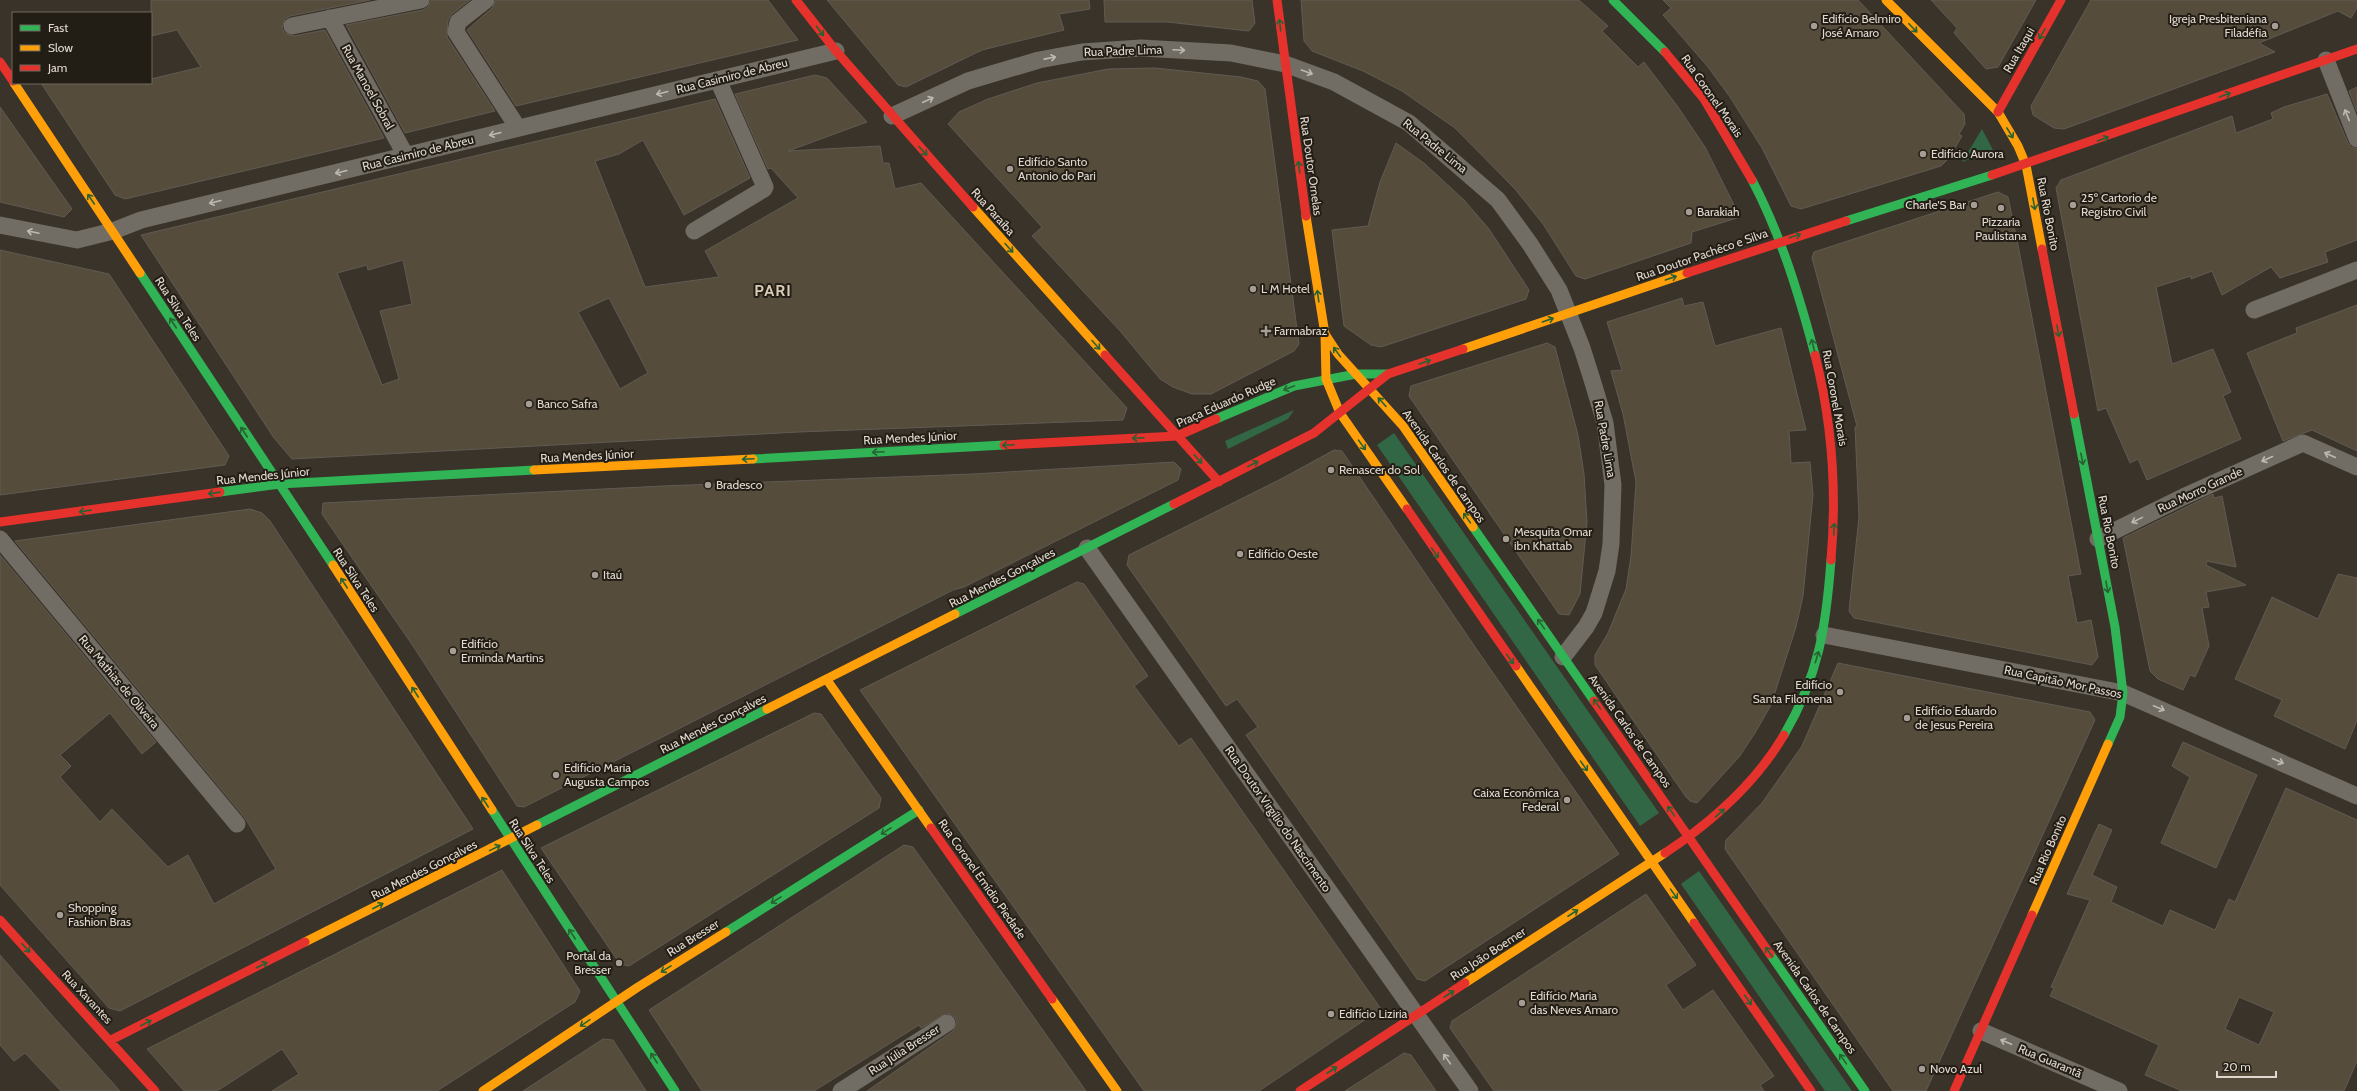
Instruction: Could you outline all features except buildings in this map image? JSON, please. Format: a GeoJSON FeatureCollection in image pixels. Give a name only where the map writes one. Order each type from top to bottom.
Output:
{"type":"FeatureCollection","features":[{"type":"Feature","properties":{"kind":"street"},"geometry":{"type":"LineString","coordinates":[[292,26],[421,0]]}},
{"type":"Feature","properties":{"kind":"street"},"geometry":{"type":"LineString","coordinates":[[486,0],[458,22],[456,32],[518,128]]}},
{"type":"Feature","properties":{"kind":"street","name":"Rua Paraíba"},"geometry":{"type":"LineString","coordinates":[[796,0],[836,51],[892,116],[1177,436]]}},
{"type":"Feature","properties":{"kind":"street","name":"Rua Doutor Ornelas"},"geometry":{"type":"LineString","coordinates":[[1277,0],[1310,242],[1325,334],[1326,379],[1340,413]]}},
{"type":"Feature","properties":{"kind":"street","name":"Rua Coronel Morais"},"geometry":{"type":"LineString","coordinates":[[1614,0],[1680,68],[1739,157],[1781,241],[1810,333],[1824,388],[1832,439],[1835,492],[1834,526],[1824,635],[1806,688],[1780,740],[1738,796],[1720,813],[1689,837]]}},
{"type":"Feature","properties":{"kind":"street","name":"Rua Rio Bonito"},"geometry":{"type":"LineString","coordinates":[[1886,0],[1998,112],[2018,146],[2026,165],[2115,627],[2123,693],[2120,717],[1954,1091]]}},
{"type":"Feature","properties":{"kind":"street","name":"Rua Itaqui"},"geometry":{"type":"LineString","coordinates":[[1998,112],[2061,0]]}},
{"type":"Feature","properties":{"kind":"street","name":"Rua Manoel Sobral"},"geometry":{"type":"LineString","coordinates":[[330,18],[406,156]]}},
{"type":"Feature","properties":{"kind":"street","name":"Rua Padre Lima"},"geometry":{"type":"LineString","coordinates":[[892,116],[968,81],[1039,60],[1082,52],[1141,48],[1231,53],[1285,64],[1334,82],[1409,123],[1465,169],[1498,200],[1530,244],[1559,290],[1582,348],[1605,423],[1612,471],[1613,504],[1609,557],[1600,598],[1586,627],[1563,656]]}},
{"type":"Feature","properties":{"kind":"street","name":"Rua Doutor Pachêco e Silva"},"geometry":{"type":"LineString","coordinates":[[1356,374],[1388,374],[1781,241],[2026,165],[2357,49]]}},
{"type":"Feature","properties":{"kind":"street","name":"Rua Casimiro de Abreu"},"geometry":{"type":"LineString","coordinates":[[0,225],[77,240],[113,231],[141,220],[836,51]]}},
{"type":"Feature","properties":{"kind":"street"},"geometry":{"type":"LineString","coordinates":[[2326,60],[2357,139]]}},
{"type":"Feature","properties":{"kind":"street"},"geometry":{"type":"LineString","coordinates":[[694,231],[764,190],[765,187],[718,80]]}},
{"type":"Feature","properties":{"kind":"street","name":"Rua Silva Teles"},"geometry":{"type":"LineString","coordinates":[[17,84],[280,484],[675,1091]]}},
{"type":"Feature","properties":{"kind":"street"},"geometry":{"type":"LineString","coordinates":[[2254,310],[2357,270]]}},
{"type":"Feature","properties":{"kind":"street","name":"Rua Doutor Ornelas"},"geometry":{"type":"LineString","coordinates":[[1325,334],[1338,354],[1370,389]]}},
{"type":"Feature","properties":{"kind":"street","name":"Praça Eduardo Rudge"},"geometry":{"type":"LineString","coordinates":[[1219,482],[1177,436],[1294,386],[1356,374]]}},
{"type":"Feature","properties":{"kind":"street","name":"Rua Doutor Pachêco e Silva"},"geometry":{"type":"LineString","coordinates":[[1370,389],[1388,374]]}},
{"type":"Feature","properties":{"kind":"street"},"geometry":{"type":"LineString","coordinates":[[1219,482],[1314,433],[1370,389]]}},
{"type":"Feature","properties":{"kind":"street","name":"Avenida Carlos de Campos"},"geometry":{"type":"LineString","coordinates":[[1370,389],[1403,426],[1865,1091]]}},
{"type":"Feature","properties":{"kind":"street"},"geometry":{"type":"LineString","coordinates":[[1340,413],[1811,1091]]}},
{"type":"Feature","properties":{"kind":"street","name":"Rua Mendes Júnior"},"geometry":{"type":"LineString","coordinates":[[0,522],[280,484],[1177,436]]}},
{"type":"Feature","properties":{"kind":"street","name":"Rua Morro Grande"},"geometry":{"type":"LineString","coordinates":[[2098,539],[2183,497],[2303,443],[2357,467]]}},
{"type":"Feature","properties":{"kind":"street","name":"Rua Mendes Gonçalves"},"geometry":{"type":"LineString","coordinates":[[111,1040],[511,840],[1219,482]]}},
{"type":"Feature","properties":{"kind":"street","name":"Rua Mathias de Oliveira"},"geometry":{"type":"LineString","coordinates":[[0,539],[237,824]]}},
{"type":"Feature","properties":{"kind":"street","name":"Rua Doutor Virgílio do Nascimento"},"geometry":{"type":"LineString","coordinates":[[1087,548],[1470,1091]]}},
{"type":"Feature","properties":{"kind":"street","name":"Rua Capitão Mor Passos"},"geometry":{"type":"LineString","coordinates":[[1824,635],[2123,693],[2357,796]]}},
{"type":"Feature","properties":{"kind":"street","name":"Rua Coronel Emídio Piedade"},"geometry":{"type":"LineString","coordinates":[[827,680],[1118,1091]]}},
{"type":"Feature","properties":{"kind":"street","name":"Rua Bresser"},"geometry":{"type":"LineString","coordinates":[[483,1091],[617,1001],[919,810]]}},
{"type":"Feature","properties":{"kind":"street","name":"Rua João Boemer"},"geometry":{"type":"LineString","coordinates":[[1300,1091],[1689,837]]}},
{"type":"Feature","properties":{"kind":"street","name":"Rua Xavantes"},"geometry":{"type":"LineString","coordinates":[[0,920],[111,1040],[155,1091]]}},
{"type":"Feature","properties":{"kind":"street","name":"Rua Júlia Bresser"},"geometry":{"type":"LineString","coordinates":[[841,1091],[947,1023]]}},
{"type":"Feature","properties":{"kind":"street","name":"Rua Guarantã"},"geometry":{"type":"LineString","coordinates":[[1981,1031],[2119,1091]]}},
{"type":"Feature","properties":{"kind":"green space"},"geometry":{"type":"Polygon","coordinates":[[[1982,129],[1993,150],[1962,162],[1982,129]]]}},
{"type":"Feature","properties":{"kind":"green space"},"geometry":{"type":"Polygon","coordinates":[[[1294,410],[1288,419],[1228,449],[1225,441],[1294,410]]]}},
{"type":"Feature","properties":{"kind":"green space"},"geometry":{"type":"Polygon","coordinates":[[[1394,433],[1659,813],[1640,826],[1377,445],[1394,433]]]}},
{"type":"Feature","properties":{"kind":"green space"},"geometry":{"type":"Polygon","coordinates":[[[1699,871],[1852,1091],[1825,1091],[1681,884],[1699,871]]]}},
{"type":"Feature","properties":{"kind":"traffic: fast"},"geometry":{"type":"LineString","coordinates":[[1613,0],[1665,52]]}},
{"type":"Feature","properties":{"kind":"traffic: fast"},"geometry":{"type":"LineString","coordinates":[[1846,221],[1992,175]]}},
{"type":"Feature","properties":{"kind":"traffic: fast"},"geometry":{"type":"LineString","coordinates":[[1752,180],[1772,222],[1788,266],[1815,355]]}},
{"type":"Feature","properties":{"kind":"traffic: fast"},"geometry":{"type":"LineString","coordinates":[[140,273],[333,565]]}},
{"type":"Feature","properties":{"kind":"traffic: fast"},"geometry":{"type":"LineString","coordinates":[[1216,419],[1294,386],[1356,374],[1388,374]]}},
{"type":"Feature","properties":{"kind":"traffic: fast"},"geometry":{"type":"LineString","coordinates":[[2074,414],[2115,627],[2123,693],[2120,717],[2108,744]]}},
{"type":"Feature","properties":{"kind":"traffic: fast"},"geometry":{"type":"LineString","coordinates":[[753,459],[1004,445]]}},
{"type":"Feature","properties":{"kind":"traffic: fast"},"geometry":{"type":"LineString","coordinates":[[220,492],[280,484],[534,470]]}},
{"type":"Feature","properties":{"kind":"traffic: fast"},"geometry":{"type":"LineString","coordinates":[[955,614],[1174,504]]}},
{"type":"Feature","properties":{"kind":"traffic: fast"},"geometry":{"type":"LineString","coordinates":[[1473,527],[1594,701]]}},
{"type":"Feature","properties":{"kind":"traffic: fast"},"geometry":{"type":"LineString","coordinates":[[1784,735],[1805,692],[1819,650],[1826,607],[1831,560]]}},
{"type":"Feature","properties":{"kind":"traffic: fast"},"geometry":{"type":"LineString","coordinates":[[537,825],[767,709]]}},
{"type":"Feature","properties":{"kind":"traffic: fast"},"geometry":{"type":"LineString","coordinates":[[492,810],[675,1091]]}},
{"type":"Feature","properties":{"kind":"traffic: fast"},"geometry":{"type":"LineString","coordinates":[[726,932],[919,810]]}},
{"type":"Feature","properties":{"kind":"traffic: fast"},"geometry":{"type":"LineString","coordinates":[[1770,954],[1865,1091]]}},
{"type":"Feature","properties":{"kind":"traffic: slow"},"geometry":{"type":"LineString","coordinates":[[1886,0],[1998,112],[2018,146],[2026,165],[2042,249]]}},
{"type":"Feature","properties":{"kind":"traffic: slow"},"geometry":{"type":"LineString","coordinates":[[15,84],[140,273]]}},
{"type":"Feature","properties":{"kind":"traffic: slow"},"geometry":{"type":"LineString","coordinates":[[973,207],[1105,355]]}},
{"type":"Feature","properties":{"kind":"traffic: slow"},"geometry":{"type":"LineString","coordinates":[[1306,216],[1325,334],[1326,379],[1340,413],[1407,509]]}},
{"type":"Feature","properties":{"kind":"traffic: slow"},"geometry":{"type":"LineString","coordinates":[[1463,349],[1687,273]]}},
{"type":"Feature","properties":{"kind":"traffic: slow"},"geometry":{"type":"LineString","coordinates":[[1325,334],[1338,354],[1403,426],[1473,527]]}},
{"type":"Feature","properties":{"kind":"traffic: slow"},"geometry":{"type":"LineString","coordinates":[[534,470],[753,459]]}},
{"type":"Feature","properties":{"kind":"traffic: slow"},"geometry":{"type":"LineString","coordinates":[[333,565],[492,810]]}},
{"type":"Feature","properties":{"kind":"traffic: slow"},"geometry":{"type":"LineString","coordinates":[[767,709],[955,614]]}},
{"type":"Feature","properties":{"kind":"traffic: slow"},"geometry":{"type":"LineString","coordinates":[[1516,666],[1694,923]]}},
{"type":"Feature","properties":{"kind":"traffic: slow"},"geometry":{"type":"LineString","coordinates":[[827,680],[931,828]]}},
{"type":"Feature","properties":{"kind":"traffic: slow"},"geometry":{"type":"LineString","coordinates":[[2032,915],[2108,744]]}},
{"type":"Feature","properties":{"kind":"traffic: slow"},"geometry":{"type":"LineString","coordinates":[[305,942],[537,825]]}},
{"type":"Feature","properties":{"kind":"traffic: slow"},"geometry":{"type":"LineString","coordinates":[[1465,983],[1665,853]]}},
{"type":"Feature","properties":{"kind":"traffic: slow"},"geometry":{"type":"LineString","coordinates":[[483,1091],[638,987],[726,932]]}},
{"type":"Feature","properties":{"kind":"traffic: slow"},"geometry":{"type":"LineString","coordinates":[[1052,999],[1117,1091]]}},
{"type":"Feature","properties":{"kind":"traffic: jam"},"geometry":{"type":"LineString","coordinates":[[796,0],[836,51],[973,207]]}},
{"type":"Feature","properties":{"kind":"traffic: jam"},"geometry":{"type":"LineString","coordinates":[[1277,0],[1306,216]]}},
{"type":"Feature","properties":{"kind":"traffic: jam"},"geometry":{"type":"LineString","coordinates":[[1998,112],[2061,0]]}},
{"type":"Feature","properties":{"kind":"traffic: jam"},"geometry":{"type":"LineString","coordinates":[[1992,175],[2357,49]]}},
{"type":"Feature","properties":{"kind":"traffic: jam"},"geometry":{"type":"LineString","coordinates":[[1665,52],[1704,99],[1752,180]]}},
{"type":"Feature","properties":{"kind":"traffic: jam"},"geometry":{"type":"LineString","coordinates":[[0,62],[12,80]]}},
{"type":"Feature","properties":{"kind":"traffic: jam"},"geometry":{"type":"LineString","coordinates":[[1687,273],[1846,221]]}},
{"type":"Feature","properties":{"kind":"traffic: jam"},"geometry":{"type":"LineString","coordinates":[[2042,249],[2074,414]]}},
{"type":"Feature","properties":{"kind":"traffic: jam"},"geometry":{"type":"LineString","coordinates":[[1174,504],[1314,433],[1388,374],[1463,349]]}},
{"type":"Feature","properties":{"kind":"traffic: jam"},"geometry":{"type":"LineString","coordinates":[[1105,355],[1219,482]]}},
{"type":"Feature","properties":{"kind":"traffic: jam"},"geometry":{"type":"LineString","coordinates":[[1815,355],[1826,406],[1832,457],[1833,534],[1831,560]]}},
{"type":"Feature","properties":{"kind":"traffic: jam"},"geometry":{"type":"LineString","coordinates":[[1004,445],[1177,436],[1216,419]]}},
{"type":"Feature","properties":{"kind":"traffic: jam"},"geometry":{"type":"LineString","coordinates":[[0,522],[220,492]]}},
{"type":"Feature","properties":{"kind":"traffic: jam"},"geometry":{"type":"LineString","coordinates":[[1407,509],[1516,666]]}},
{"type":"Feature","properties":{"kind":"traffic: jam"},"geometry":{"type":"LineString","coordinates":[[1594,701],[1770,954]]}},
{"type":"Feature","properties":{"kind":"traffic: jam"},"geometry":{"type":"LineString","coordinates":[[1665,853],[1716,815],[1731,801],[1760,770],[1784,735]]}},
{"type":"Feature","properties":{"kind":"traffic: jam"},"geometry":{"type":"LineString","coordinates":[[931,828],[1052,999]]}},
{"type":"Feature","properties":{"kind":"traffic: jam"},"geometry":{"type":"LineString","coordinates":[[1954,1091],[2032,915]]}},
{"type":"Feature","properties":{"kind":"traffic: jam"},"geometry":{"type":"LineString","coordinates":[[0,920],[155,1091]]}},
{"type":"Feature","properties":{"kind":"traffic: jam"},"geometry":{"type":"LineString","coordinates":[[1694,923],[1811,1091]]}},
{"type":"Feature","properties":{"kind":"traffic: jam"},"geometry":{"type":"LineString","coordinates":[[111,1040],[305,942]]}},
{"type":"Feature","properties":{"kind":"traffic: jam"},"geometry":{"type":"LineString","coordinates":[[1300,1091],[1465,983]]}},
{"type":"Feature","properties":{"kind":"place","name":"Edifício Belmiro José Amaro"},"geometry":{"type":"Point","coordinates":[1814,26]}},
{"type":"Feature","properties":{"kind":"place","name":"Igreja Presbiteniana Filadéfia"},"geometry":{"type":"Point","coordinates":[2275,26]}},
{"type":"Feature","properties":{"kind":"place","name":"Edifício Aurora"},"geometry":{"type":"Point","coordinates":[1923,154]}},
{"type":"Feature","properties":{"kind":"place","name":"Edifício Santo Antonio do Pari"},"geometry":{"type":"Point","coordinates":[1010,169]}},
{"type":"Feature","properties":{"kind":"place","name":"Charle'S Bar"},"geometry":{"type":"Point","coordinates":[1974,205]}},
{"type":"Feature","properties":{"kind":"place","name":"25º Cartorio de Registro Civil"},"geometry":{"type":"Point","coordinates":[2073,205]}},
{"type":"Feature","properties":{"kind":"place","name":"Pizzaria Paulistana"},"geometry":{"type":"Point","coordinates":[2001,208]}},
{"type":"Feature","properties":{"kind":"place","name":"Barakiah"},"geometry":{"type":"Point","coordinates":[1689,212]}},
{"type":"Feature","properties":{"kind":"place","name":"L M Hotel"},"geometry":{"type":"Point","coordinates":[1253,289]}},
{"type":"Feature","properties":{"kind":"place","name":"Farmabraz"},"geometry":{"type":"Point","coordinates":[1266,331]}},
{"type":"Feature","properties":{"kind":"place","name":"Banco Safra"},"geometry":{"type":"Point","coordinates":[529,404]}},
{"type":"Feature","properties":{"kind":"place","name":"Renascer do Sol"},"geometry":{"type":"Point","coordinates":[1331,470]}},
{"type":"Feature","properties":{"kind":"place","name":"Bradesco"},"geometry":{"type":"Point","coordinates":[708,485]}},
{"type":"Feature","properties":{"kind":"place","name":"Mesquita Omar ibn Khattab"},"geometry":{"type":"Point","coordinates":[1506,539]}},
{"type":"Feature","properties":{"kind":"place","name":"Edifício Oeste"},"geometry":{"type":"Point","coordinates":[1240,554]}},
{"type":"Feature","properties":{"kind":"place","name":"Itaú"},"geometry":{"type":"Point","coordinates":[595,575]}},
{"type":"Feature","properties":{"kind":"place","name":"Edifício Erminda Martins"},"geometry":{"type":"Point","coordinates":[453,651]}},
{"type":"Feature","properties":{"kind":"place","name":"Edifício Santa Filomena"},"geometry":{"type":"Point","coordinates":[1840,692]}},
{"type":"Feature","properties":{"kind":"place","name":"Edifício Eduardo de Jesus Pereira"},"geometry":{"type":"Point","coordinates":[1907,718]}},
{"type":"Feature","properties":{"kind":"place","name":"Edifício Maria Augusta Campos"},"geometry":{"type":"Point","coordinates":[556,775]}},
{"type":"Feature","properties":{"kind":"place","name":"Caixa Econômica Federal"},"geometry":{"type":"Point","coordinates":[1567,800]}},
{"type":"Feature","properties":{"kind":"place","name":"Shopping Fashion Bras"},"geometry":{"type":"Point","coordinates":[60,915]}},
{"type":"Feature","properties":{"kind":"place","name":"Portal da Bresser"},"geometry":{"type":"Point","coordinates":[619,963]}},
{"type":"Feature","properties":{"kind":"place","name":"Edifício Maria das Neves Amaro"},"geometry":{"type":"Point","coordinates":[1522,1003]}},
{"type":"Feature","properties":{"kind":"place","name":"Edifício Liziria"},"geometry":{"type":"Point","coordinates":[1331,1014]}},
{"type":"Feature","properties":{"kind":"place","name":"Novo Azul"},"geometry":{"type":"Point","coordinates":[1922,1069]}},
{"type":"Feature","properties":{"kind":"district","name":"PARI"},"geometry":{"type":"Point","coordinates":[773,290]}}]}
